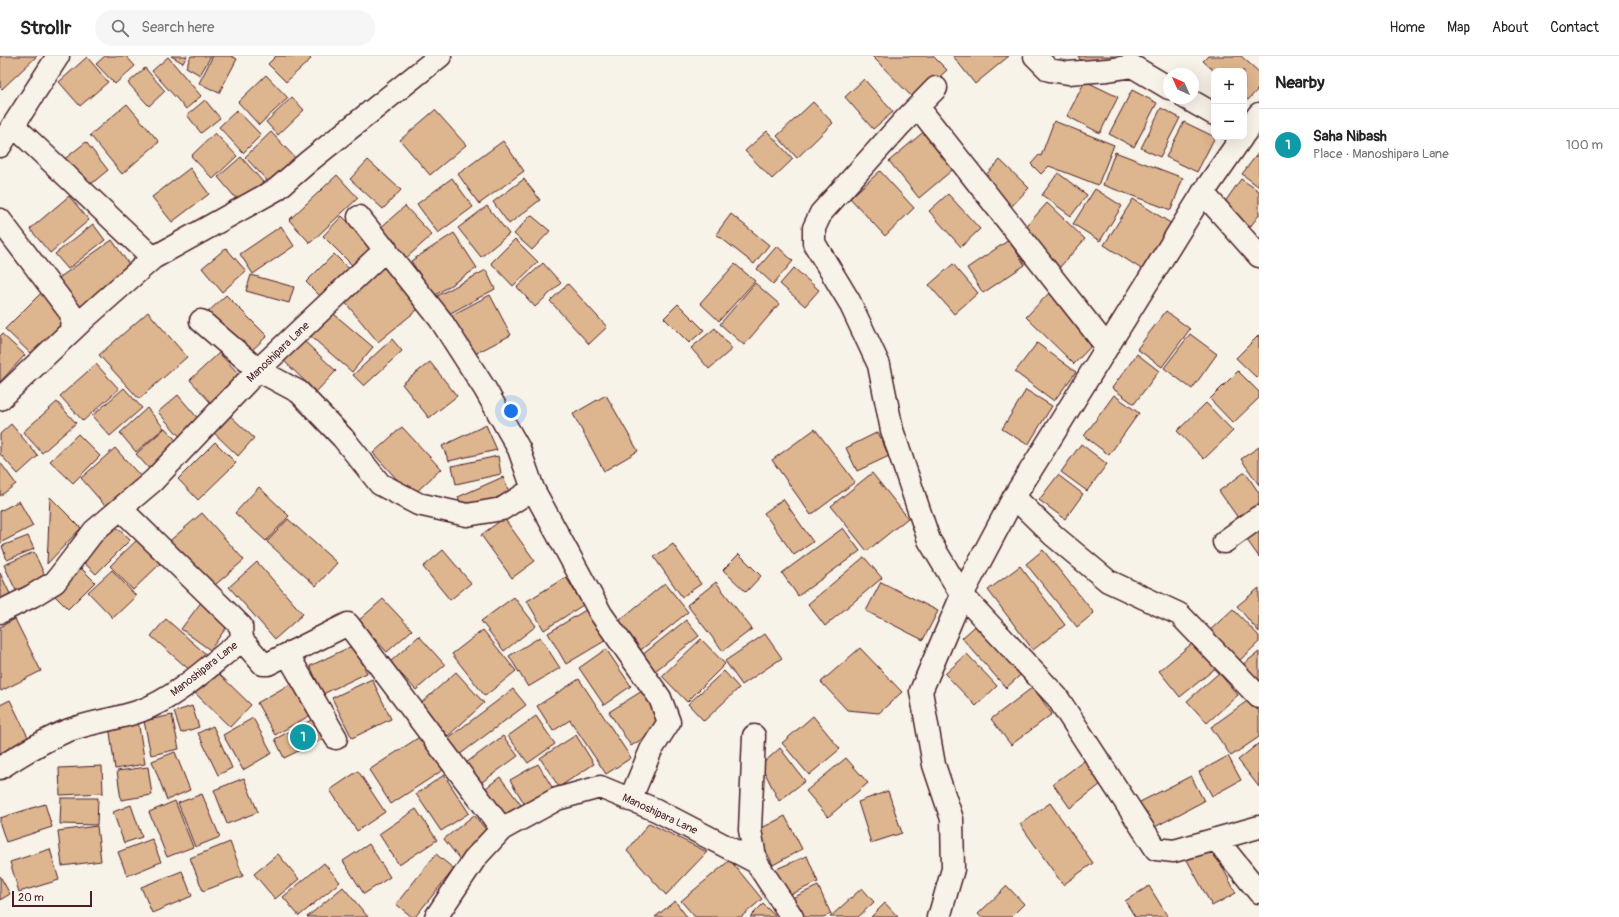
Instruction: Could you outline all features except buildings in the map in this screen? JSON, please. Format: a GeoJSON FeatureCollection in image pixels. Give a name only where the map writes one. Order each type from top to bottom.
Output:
{"type":"FeatureCollection","features":[{"type":"Feature","properties":{"kind":"street"},"geometry":{"type":"LineString","coordinates":[[0,146],[58,56]]}},
{"type":"Feature","properties":{"kind":"street"},"geometry":{"type":"LineString","coordinates":[[0,399],[71,331],[153,258],[277,189],[308,162],[440,56]]}},
{"type":"Feature","properties":{"kind":"street"},"geometry":{"type":"LineString","coordinates":[[1035,56],[1049,70],[1068,73],[1108,70],[1132,66],[1163,84]]}},
{"type":"Feature","properties":{"kind":"street"},"geometry":{"type":"LineString","coordinates":[[936,88],[821,213],[814,228],[814,243],[849,301],[879,365],[892,430],[929,540],[962,595],[1056,696],[1156,849],[1174,851],[1259,827]]}},
{"type":"Feature","properties":{"kind":"street"},"geometry":{"type":"LineString","coordinates":[[1196,104],[1211,112]]}},
{"type":"Feature","properties":{"kind":"street"},"geometry":{"type":"LineString","coordinates":[[918,106],[1107,347]]}},
{"type":"Feature","properties":{"kind":"street"},"geometry":{"type":"LineString","coordinates":[[1247,129],[1259,114]]}},
{"type":"Feature","properties":{"kind":"street"},"geometry":{"type":"LineString","coordinates":[[14,126],[153,258]]}},
{"type":"Feature","properties":{"kind":"street"},"geometry":{"type":"LineString","coordinates":[[938,917],[953,869],[952,819],[934,764],[921,691],[962,595],[1014,497],[1203,193],[1239,140]]}},
{"type":"Feature","properties":{"kind":"street"},"geometry":{"type":"LineString","coordinates":[[1203,193],[1259,256]]}},
{"type":"Feature","properties":{"kind":"street"},"geometry":{"type":"LineString","coordinates":[[359,217],[386,249],[440,319],[485,389],[519,449],[533,489],[602,614],[660,698],[669,722],[651,750],[630,800]]}},
{"type":"Feature","properties":{"kind":"street"},"geometry":{"type":"LineString","coordinates":[[0,220],[72,315],[71,331]]}},
{"type":"Feature","properties":{"kind":"street","name":"Manoshipara Lane"},"geometry":{"type":"LineString","coordinates":[[0,612],[32,596],[55,582],[94,532],[153,481],[258,370],[386,249]]}},
{"type":"Feature","properties":{"kind":"street"},"geometry":{"type":"LineString","coordinates":[[201,321],[258,370],[299,392],[343,438],[380,484],[418,504],[467,515],[502,509],[533,489]]}},
{"type":"Feature","properties":{"kind":"street"},"geometry":{"type":"LineString","coordinates":[[1014,497],[1054,536],[1108,581],[1179,614],[1259,697]]}},
{"type":"Feature","properties":{"kind":"street","name":"Manoshipara Lane"},"geometry":{"type":"LineString","coordinates":[[0,768],[64,732],[140,711],[168,697],[191,681],[242,640],[241,626],[121,509]]}},
{"type":"Feature","properties":{"kind":"street"},"geometry":{"type":"LineString","coordinates":[[1224,542],[1259,517]]}},
{"type":"Feature","properties":{"kind":"street"},"geometry":{"type":"LineString","coordinates":[[242,640],[263,664],[268,664],[348,624],[502,829]]}},
{"type":"Feature","properties":{"kind":"street"},"geometry":{"type":"LineString","coordinates":[[288,655],[336,738]]}},
{"type":"Feature","properties":{"kind":"street"},"geometry":{"type":"LineString","coordinates":[[754,736],[750,830],[756,862]]}},
{"type":"Feature","properties":{"kind":"street","name":"Manoshipara Lane"},"geometry":{"type":"LineString","coordinates":[[436,917],[476,857],[502,829],[557,799],[600,787],[656,810],[756,862],[792,917]]}},
{"type":"Feature","properties":{"kind":"street"},"geometry":{"type":"LineString","coordinates":[[1216,839],[1259,892]]}},
{"type":"Feature","properties":{"kind":"place","name":"Saha Nibash"},"geometry":{"type":"Point","coordinates":[303,737]}}]}
